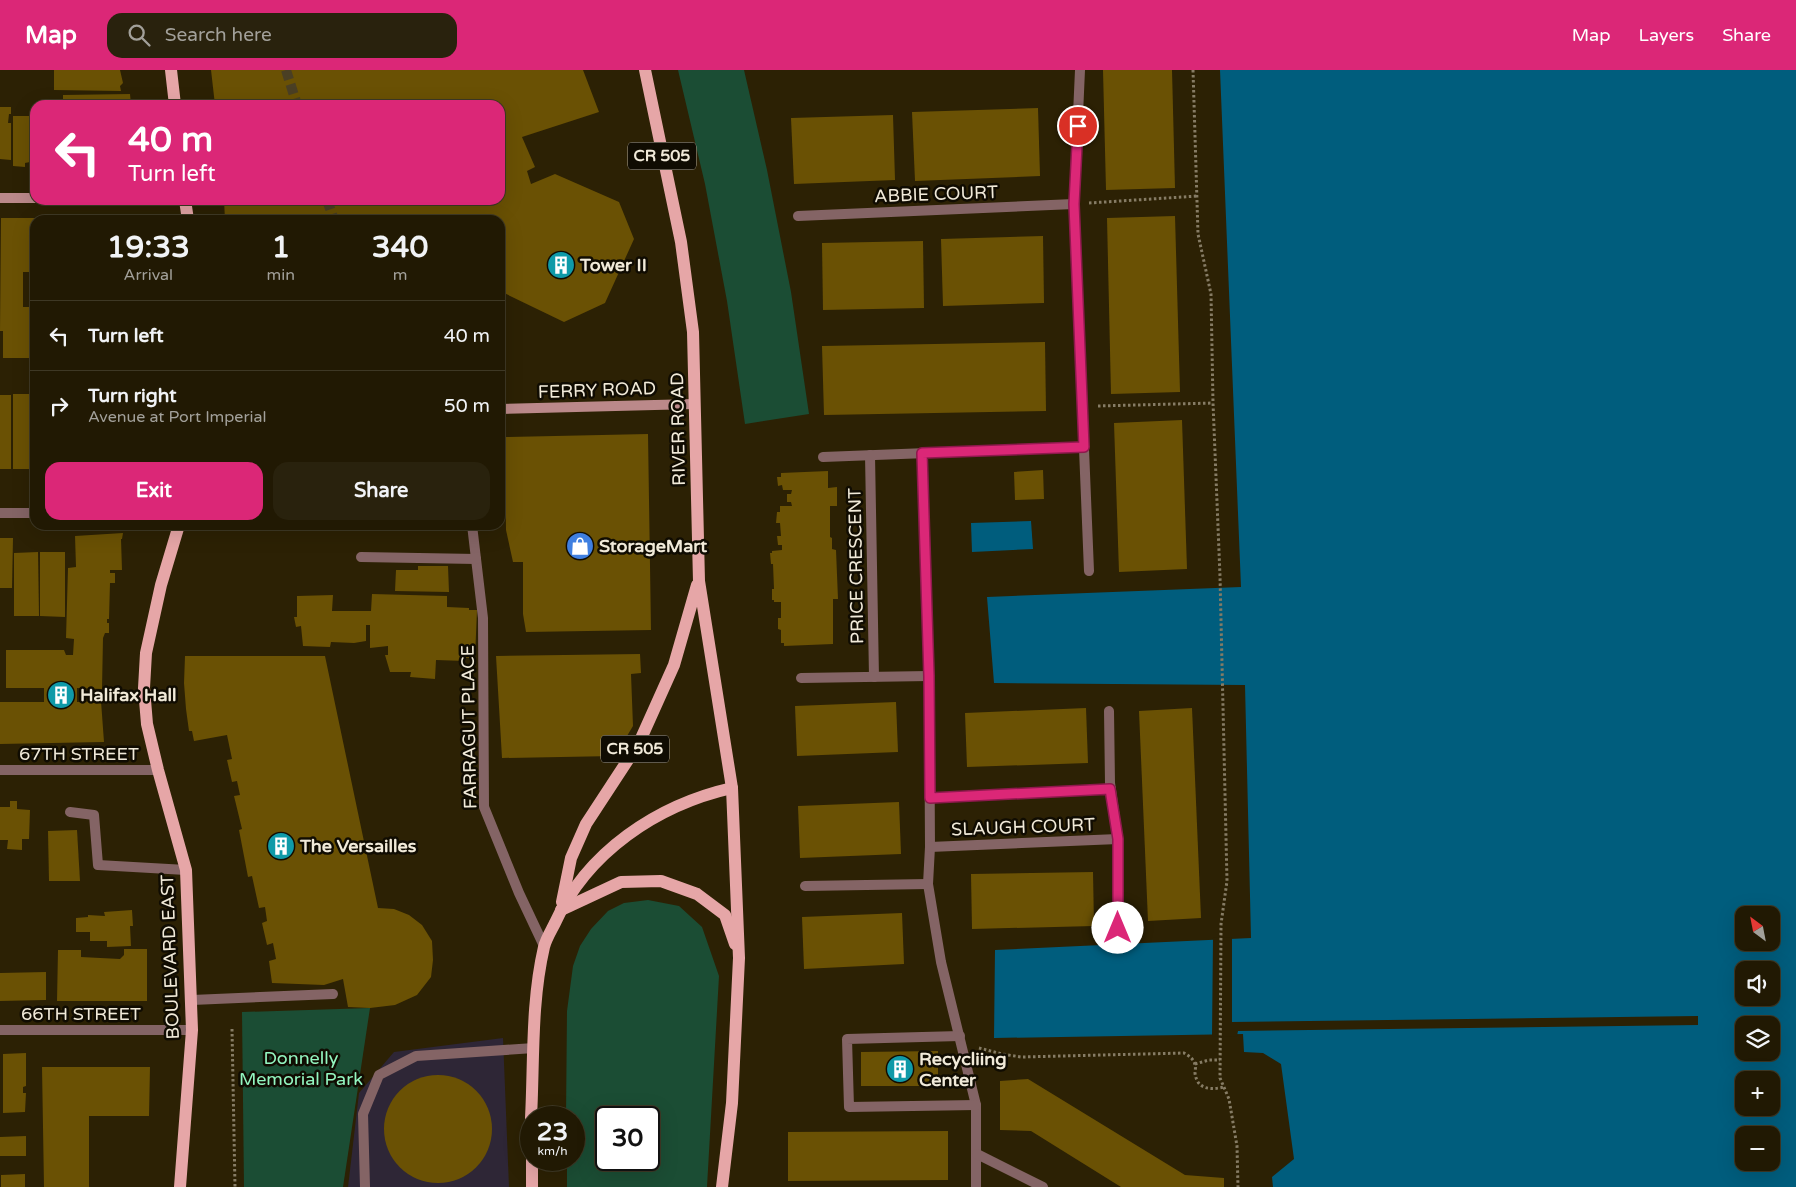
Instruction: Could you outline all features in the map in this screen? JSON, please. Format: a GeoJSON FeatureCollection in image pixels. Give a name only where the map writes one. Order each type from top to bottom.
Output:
{"type":"FeatureCollection","features":[{"type":"Feature","properties":{"kind":"main road"},"geometry":{"type":"LineString","coordinates":[[171,70],[174,100]]}},
{"type":"Feature","properties":{"kind":"main road","name":"RIVER ROAD"},"geometry":{"type":"LineString","coordinates":[[645,70],[681,242],[693,332],[699,581],[732,788],[740,958],[732,1103],[722,1187]]}},
{"type":"Feature","properties":{"kind":"main road","name":"BOULEVARD EAST"},"geometry":{"type":"LineString","coordinates":[[178,530],[161,585],[146,653],[144,688],[147,724],[186,870],[192,1030],[180,1187]]}},
{"type":"Feature","properties":{"kind":"main road","name":"CR 505"},"geometry":{"type":"LineString","coordinates":[[561,910],[571,858],[586,824],[639,743],[674,665],[699,581]]}},
{"type":"Feature","properties":{"kind":"main road","name":"CR 505"},"geometry":{"type":"LineString","coordinates":[[532,1106],[534,1014],[544,946],[561,910],[576,886],[599,858],[624,837],[658,816],[705,794],[732,788]]}},
{"type":"Feature","properties":{"kind":"main road"},"geometry":{"type":"LineString","coordinates":[[561,910],[621,882],[662,881],[697,894],[725,915],[740,958]]}},
{"type":"Feature","properties":{"kind":"main road"},"geometry":{"type":"LineString","coordinates":[[532,1171],[532,1187]]}},
{"type":"Feature","properties":{"kind":"street"},"geometry":{"type":"LineString","coordinates":[[1080,70],[1074,204],[1089,571]]}},
{"type":"Feature","properties":{"kind":"street"},"geometry":{"type":"LineString","coordinates":[[0,198],[30,198]]}},
{"type":"Feature","properties":{"kind":"street","name":"ABBIE COURT"},"geometry":{"type":"LineString","coordinates":[[798,216],[1074,204]]}},
{"type":"Feature","properties":{"kind":"street","name":"FERRY ROAD"},"geometry":{"type":"LineString","coordinates":[[505,409],[694,404]]}},
{"type":"Feature","properties":{"kind":"street"},"geometry":{"type":"LineString","coordinates":[[823,457],[1084,447]]}},
{"type":"Feature","properties":{"kind":"street"},"geometry":{"type":"LineString","coordinates":[[922,453],[929,676],[930,847],[928,884],[942,962],[976,1105],[976,1187]]}},
{"type":"Feature","properties":{"kind":"street","name":"PRICE CRESCENT"},"geometry":{"type":"LineString","coordinates":[[870,455],[874,677]]}},
{"type":"Feature","properties":{"kind":"street"},"geometry":{"type":"LineString","coordinates":[[0,513],[30,513]]}},
{"type":"Feature","properties":{"kind":"street","name":"FARRAGUT PLACE"},"geometry":{"type":"LineString","coordinates":[[473,530],[483,618],[484,807],[518,893],[544,946]]}},
{"type":"Feature","properties":{"kind":"street"},"geometry":{"type":"LineString","coordinates":[[361,557],[476,559]]}},
{"type":"Feature","properties":{"kind":"street"},"geometry":{"type":"LineString","coordinates":[[801,678],[929,676]]}},
{"type":"Feature","properties":{"kind":"street"},"geometry":{"type":"LineString","coordinates":[[1109,711],[1110,789],[1118,839],[1118,928]]}},
{"type":"Feature","properties":{"kind":"street","name":"67TH STREET"},"geometry":{"type":"LineString","coordinates":[[0,770],[158,770]]}},
{"type":"Feature","properties":{"kind":"street"},"geometry":{"type":"LineString","coordinates":[[930,798],[1110,789]]}},
{"type":"Feature","properties":{"kind":"street"},"geometry":{"type":"LineString","coordinates":[[70,812],[94,815],[98,865],[186,870]]}},
{"type":"Feature","properties":{"kind":"street","name":"SLAUGH COURT"},"geometry":{"type":"LineString","coordinates":[[930,847],[1118,839]]}},
{"type":"Feature","properties":{"kind":"street"},"geometry":{"type":"LineString","coordinates":[[805,886],[928,884]]}},
{"type":"Feature","properties":{"kind":"street"},"geometry":{"type":"LineString","coordinates":[[192,1000],[332,994]]}},
{"type":"Feature","properties":{"kind":"street","name":"66TH STREET"},"geometry":{"type":"LineString","coordinates":[[0,1030],[192,1030]]}},
{"type":"Feature","properties":{"kind":"street"},"geometry":{"type":"LineString","coordinates":[[960,1036],[848,1039],[849,1107],[976,1105]]}},
{"type":"Feature","properties":{"kind":"street"},"geometry":{"type":"LineString","coordinates":[[365,1187],[364,1114],[379,1075],[416,1056],[534,1048]]}},
{"type":"Feature","properties":{"kind":"street"},"geometry":{"type":"LineString","coordinates":[[977,1154],[1043,1187]]}},
{"type":"Feature","properties":{"kind":"path"},"geometry":{"type":"LineString","coordinates":[[1193,70],[1198,234],[1211,294],[1220,576],[1227,881],[1221,924],[1220,1078],[1229,1099],[1237,1146],[1238,1187]]}},
{"type":"Feature","properties":{"kind":"path"},"geometry":{"type":"LineString","coordinates":[[1074,204],[1198,196]]}},
{"type":"Feature","properties":{"kind":"path"},"geometry":{"type":"LineString","coordinates":[[1083,407],[1213,403]]}},
{"type":"Feature","properties":{"kind":"path"},"geometry":{"type":"LineString","coordinates":[[232,1029],[235,1187]]}},
{"type":"Feature","properties":{"kind":"path"},"geometry":{"type":"LineString","coordinates":[[963,1051],[978,1048],[1022,1057],[1184,1053],[1195,1064],[1195,1075],[1200,1084],[1206,1088],[1213,1089],[1224,1087]]}},
{"type":"Feature","properties":{"kind":"path"},"geometry":{"type":"LineString","coordinates":[[1195,1064],[1209,1060],[1220,1060]]}},
{"type":"Feature","properties":{"kind":"shaded area"},"geometry":{"type":"Polygon","coordinates":[[[503,1038],[509,1187],[348,1187],[359,1093],[394,1052],[503,1038]]]}},
{"type":"Feature","properties":{"kind":"green space"},"geometry":{"type":"Polygon","coordinates":[[[678,70],[744,70],[767,170],[791,292],[809,414],[745,424],[727,301],[705,184],[678,70]]]}},
{"type":"Feature","properties":{"kind":"green space"},"geometry":{"type":"Polygon","coordinates":[[[648,900],[679,906],[702,927],[719,976],[707,1187],[567,1187],[567,1171],[585,1171],[585,1106],[566,1106],[567,1011],[573,966],[580,946],[591,929],[608,911],[624,903],[648,900]]]}},
{"type":"Feature","properties":{"kind":"green space","name":"Donnelly Memorial Park"},"geometry":{"type":"Polygon","coordinates":[[[370,1008],[343,1187],[244,1187],[242,1012],[370,1008]]]}},
{"type":"Feature","properties":{"kind":"water"},"geometry":{"type":"Polygon","coordinates":[[[1220,70],[1796,70],[1796,1187],[1273,1187],[1272,1177],[1294,1159],[1281,1064],[1263,1053],[1244,1052],[1243,1034],[994,1038],[995,950],[1251,938],[1245,685],[994,683],[987,597],[1241,587],[1220,70]]]}},
{"type":"Feature","properties":{"kind":"water"},"geometry":{"type":"Polygon","coordinates":[[[1031,521],[1033,549],[972,552],[971,523],[1031,521]]]}},
{"type":"Feature","properties":{"kind":"pier"},"geometry":{"type":"Polygon","coordinates":[[[1232,937],[1232,1022],[1698,1016],[1698,1025],[1238,1031],[1237,1036],[1212,1037],[1213,938],[1232,937]]]}},
{"type":"Feature","properties":{"kind":"building"},"geometry":{"type":"Polygon","coordinates":[[[54,70],[120,70],[123,83],[120,86],[121,91],[54,90],[54,70]]]}},
{"type":"Feature","properties":{"kind":"building"},"geometry":{"type":"Polygon","coordinates":[[[211,70],[583,70],[599,112],[522,137],[535,167],[527,171],[531,184],[555,174],[619,202],[634,239],[605,303],[564,322],[505,293],[505,215],[225,215],[224,205],[505,205],[505,100],[214,100],[211,70]]]}},
{"type":"Feature","properties":{"kind":"building"},"geometry":{"type":"Polygon","coordinates":[[[1103,70],[1172,70],[1175,188],[1106,190],[1103,70]]]}},
{"type":"Feature","properties":{"kind":"building"},"geometry":{"type":"Polygon","coordinates":[[[130,94],[131,100],[63,100],[63,95],[130,94]]]}},
{"type":"Feature","properties":{"kind":"building"},"geometry":{"type":"Polygon","coordinates":[[[0,107],[11,107],[8,123],[11,123],[11,160],[0,159],[0,107]]]}},
{"type":"Feature","properties":{"kind":"building"},"geometry":{"type":"Polygon","coordinates":[[[1038,108],[1040,176],[915,181],[912,112],[1038,108]]]}},
{"type":"Feature","properties":{"kind":"building"},"geometry":{"type":"Polygon","coordinates":[[[893,115],[895,180],[794,184],[791,118],[893,115]]]}},
{"type":"Feature","properties":{"kind":"building"},"geometry":{"type":"Polygon","coordinates":[[[13,116],[30,116],[30,162],[25,163],[25,167],[13,166],[13,116]]]}},
{"type":"Feature","properties":{"kind":"building"},"geometry":{"type":"Polygon","coordinates":[[[1175,216],[1180,392],[1111,394],[1107,218],[1175,216]]]}},
{"type":"Feature","properties":{"kind":"building"},"geometry":{"type":"Polygon","coordinates":[[[1,218],[30,218],[30,272],[23,272],[23,307],[30,307],[30,358],[3,358],[3,331],[0,331],[1,218]]]}},
{"type":"Feature","properties":{"kind":"building"},"geometry":{"type":"Polygon","coordinates":[[[1043,236],[1044,303],[943,306],[941,239],[1043,236]]]}},
{"type":"Feature","properties":{"kind":"building"},"geometry":{"type":"Polygon","coordinates":[[[923,241],[924,308],[823,310],[822,243],[923,241]]]}},
{"type":"Feature","properties":{"kind":"building"},"geometry":{"type":"Polygon","coordinates":[[[1045,342],[1046,411],[824,415],[822,346],[1045,342]]]}},
{"type":"Feature","properties":{"kind":"building"},"geometry":{"type":"Polygon","coordinates":[[[13,394],[30,394],[30,469],[13,469],[13,394]]]}},
{"type":"Feature","properties":{"kind":"building"},"geometry":{"type":"Polygon","coordinates":[[[0,395],[11,395],[11,469],[0,469],[0,395]]]}},
{"type":"Feature","properties":{"kind":"building"},"geometry":{"type":"Polygon","coordinates":[[[1182,420],[1187,569],[1119,572],[1114,423],[1182,420]]]}},
{"type":"Feature","properties":{"kind":"building","name":"StorageMart"},"geometry":{"type":"Polygon","coordinates":[[[648,434],[651,630],[526,632],[523,614],[523,562],[513,562],[506,530],[505,437],[648,434]]]}},
{"type":"Feature","properties":{"kind":"building"},"geometry":{"type":"Polygon","coordinates":[[[1043,470],[1044,499],[1015,500],[1014,472],[1043,470]]]}},
{"type":"Feature","properties":{"kind":"building"},"geometry":{"type":"Polygon","coordinates":[[[828,471],[828,488],[837,487],[837,506],[830,506],[830,537],[832,538],[832,549],[836,550],[838,599],[833,599],[833,644],[784,646],[784,643],[781,643],[781,630],[778,629],[778,618],[781,618],[781,602],[774,602],[772,600],[772,589],[774,589],[773,564],[771,564],[770,553],[782,550],[782,545],[778,545],[777,536],[781,536],[780,523],[776,523],[777,512],[780,512],[780,506],[792,506],[791,502],[787,502],[787,494],[791,494],[792,490],[783,490],[782,485],[778,486],[777,477],[781,477],[781,473],[828,471]]]}},
{"type":"Feature","properties":{"kind":"building","name":"Halifax Hall"},"geometry":{"type":"Polygon","coordinates":[[[123,533],[121,539],[122,570],[110,570],[110,573],[115,573],[115,583],[110,583],[109,619],[107,619],[109,633],[105,633],[103,638],[102,689],[77,688],[77,702],[101,701],[104,742],[0,744],[0,702],[44,702],[44,688],[6,688],[6,650],[64,650],[66,655],[73,655],[74,639],[66,638],[68,568],[76,567],[75,536],[123,533]]]}},
{"type":"Feature","properties":{"kind":"building"},"geometry":{"type":"Polygon","coordinates":[[[0,538],[13,538],[12,588],[0,588],[0,538]]]}},
{"type":"Feature","properties":{"kind":"building"},"geometry":{"type":"Polygon","coordinates":[[[38,552],[39,616],[14,616],[14,553],[38,552]]]}},
{"type":"Feature","properties":{"kind":"building"},"geometry":{"type":"Polygon","coordinates":[[[40,552],[65,552],[65,617],[40,616],[40,552]]]}},
{"type":"Feature","properties":{"kind":"building"},"geometry":{"type":"Polygon","coordinates":[[[418,566],[448,566],[449,592],[395,591],[396,570],[418,570],[418,566]]]}},
{"type":"Feature","properties":{"kind":"building"},"geometry":{"type":"Polygon","coordinates":[[[372,594],[447,596],[447,607],[477,610],[475,658],[465,658],[465,661],[436,660],[435,679],[410,677],[411,672],[390,672],[385,655],[388,655],[388,646],[370,648],[370,625],[366,625],[366,641],[354,643],[331,642],[330,647],[303,646],[301,626],[296,627],[294,617],[297,617],[297,596],[333,595],[332,611],[371,611],[372,594]]]}},
{"type":"Feature","properties":{"kind":"building"},"geometry":{"type":"Polygon","coordinates":[[[640,654],[641,673],[631,674],[633,726],[615,756],[502,758],[496,656],[640,654]]]}},
{"type":"Feature","properties":{"kind":"building"},"geometry":{"type":"Polygon","coordinates":[[[185,656],[325,656],[378,908],[394,909],[409,915],[422,925],[432,941],[433,960],[431,977],[417,995],[395,1005],[370,1008],[348,1007],[343,979],[324,985],[272,983],[269,961],[276,959],[273,943],[267,945],[262,923],[267,921],[265,907],[259,908],[252,876],[248,877],[239,830],[242,829],[234,796],[240,795],[237,781],[232,782],[227,760],[232,759],[227,735],[194,741],[192,731],[189,731],[186,709],[184,683],[185,656]]]}},
{"type":"Feature","properties":{"kind":"building"},"geometry":{"type":"Polygon","coordinates":[[[896,702],[898,752],[797,756],[795,706],[896,702]]]}},
{"type":"Feature","properties":{"kind":"building"},"geometry":{"type":"Polygon","coordinates":[[[1086,708],[1088,763],[967,767],[965,713],[1086,708]]]}},
{"type":"Feature","properties":{"kind":"building"},"geometry":{"type":"Polygon","coordinates":[[[1192,708],[1201,918],[1148,921],[1139,711],[1192,708]]]}},
{"type":"Feature","properties":{"kind":"building"},"geometry":{"type":"Polygon","coordinates":[[[10,801],[17,801],[17,809],[30,810],[29,839],[22,839],[22,850],[7,849],[8,840],[0,840],[0,807],[10,807],[10,801]]]}},
{"type":"Feature","properties":{"kind":"building"},"geometry":{"type":"Polygon","coordinates":[[[899,802],[901,854],[800,858],[798,806],[899,802]]]}},
{"type":"Feature","properties":{"kind":"building"},"geometry":{"type":"Polygon","coordinates":[[[77,830],[80,881],[49,881],[48,831],[77,830]]]}},
{"type":"Feature","properties":{"kind":"building"},"geometry":{"type":"Polygon","coordinates":[[[1093,872],[1094,926],[972,929],[971,874],[1093,872]]]}},
{"type":"Feature","properties":{"kind":"building"},"geometry":{"type":"Polygon","coordinates":[[[132,910],[133,926],[130,926],[131,946],[107,947],[107,941],[90,941],[90,932],[76,932],[76,918],[88,917],[88,915],[105,916],[104,912],[132,910]]]}},
{"type":"Feature","properties":{"kind":"building"},"geometry":{"type":"Polygon","coordinates":[[[902,913],[904,964],[804,969],[802,917],[902,913]]]}},
{"type":"Feature","properties":{"kind":"building"},"geometry":{"type":"Polygon","coordinates":[[[124,949],[147,949],[147,1001],[57,1001],[58,950],[81,950],[81,957],[120,959],[124,955],[124,949]]]}},
{"type":"Feature","properties":{"kind":"building"},"geometry":{"type":"Polygon","coordinates":[[[46,972],[46,1000],[0,1001],[0,973],[46,972]]]}},
{"type":"Feature","properties":{"kind":"building","name":"Recycliing Center"},"geometry":{"type":"Polygon","coordinates":[[[938,1051],[938,1086],[861,1086],[861,1052],[938,1051]]]}},
{"type":"Feature","properties":{"kind":"building"},"geometry":{"type":"Polygon","coordinates":[[[26,1053],[26,1086],[23,1087],[23,1093],[26,1093],[25,1112],[3,1113],[3,1054],[26,1053]]]}},
{"type":"Feature","properties":{"kind":"building"},"geometry":{"type":"Polygon","coordinates":[[[42,1067],[150,1067],[149,1116],[89,1116],[89,1187],[44,1187],[42,1067]]]}},
{"type":"Feature","properties":{"kind":"building"},"geometry":{"type":"Polygon","coordinates":[[[438,1075],[459,1079],[476,1091],[488,1108],[492,1129],[488,1150],[476,1167],[459,1179],[438,1183],[417,1179],[400,1167],[388,1150],[384,1129],[388,1108],[400,1091],[417,1079],[438,1075]]]}},
{"type":"Feature","properties":{"kind":"building"},"geometry":{"type":"Polygon","coordinates":[[[1028,1079],[1185,1175],[1224,1178],[1224,1187],[1121,1187],[1031,1131],[1000,1130],[1000,1081],[1028,1079]]]}},
{"type":"Feature","properties":{"kind":"building"},"geometry":{"type":"Polygon","coordinates":[[[948,1131],[948,1180],[788,1181],[788,1132],[948,1131]]]}},
{"type":"Feature","properties":{"kind":"building"},"geometry":{"type":"Polygon","coordinates":[[[26,1136],[26,1156],[0,1156],[0,1137],[26,1136]]]}},
{"type":"Feature","properties":{"kind":"building"},"geometry":{"type":"Polygon","coordinates":[[[25,1174],[25,1187],[1,1187],[1,1175],[25,1174]]]}},
{"type":"Feature","properties":{"kind":"tunnel"},"geometry":{"type":"LineString","coordinates":[[286,70],[295,100]]}},
{"type":"Feature","properties":{"kind":"tunnel"},"geometry":{"type":"LineString","coordinates":[[329,205],[332,215]]}},
{"type":"Feature","properties":{"kind":"place","name":"Tower II"},"geometry":{"type":"Point","coordinates":[561,265]}},
{"type":"Feature","properties":{"kind":"place","name":"StorageMart"},"geometry":{"type":"Point","coordinates":[580,546]}},
{"type":"Feature","properties":{"kind":"place","name":"Halifax Hall"},"geometry":{"type":"Point","coordinates":[61,695]}},
{"type":"Feature","properties":{"kind":"place","name":"The Versailles"},"geometry":{"type":"Point","coordinates":[281,846]}},
{"type":"Feature","properties":{"kind":"place","name":"Recycliing Center"},"geometry":{"type":"Point","coordinates":[900,1069]}},
{"type":"Feature","properties":{"kind":"route"},"geometry":{"type":"LineString","coordinates":[[1078,126],[1074,204],[1084,447],[922,453],[929,676],[930,798],[1110,789],[1118,839],[1118,928]]}}]}
